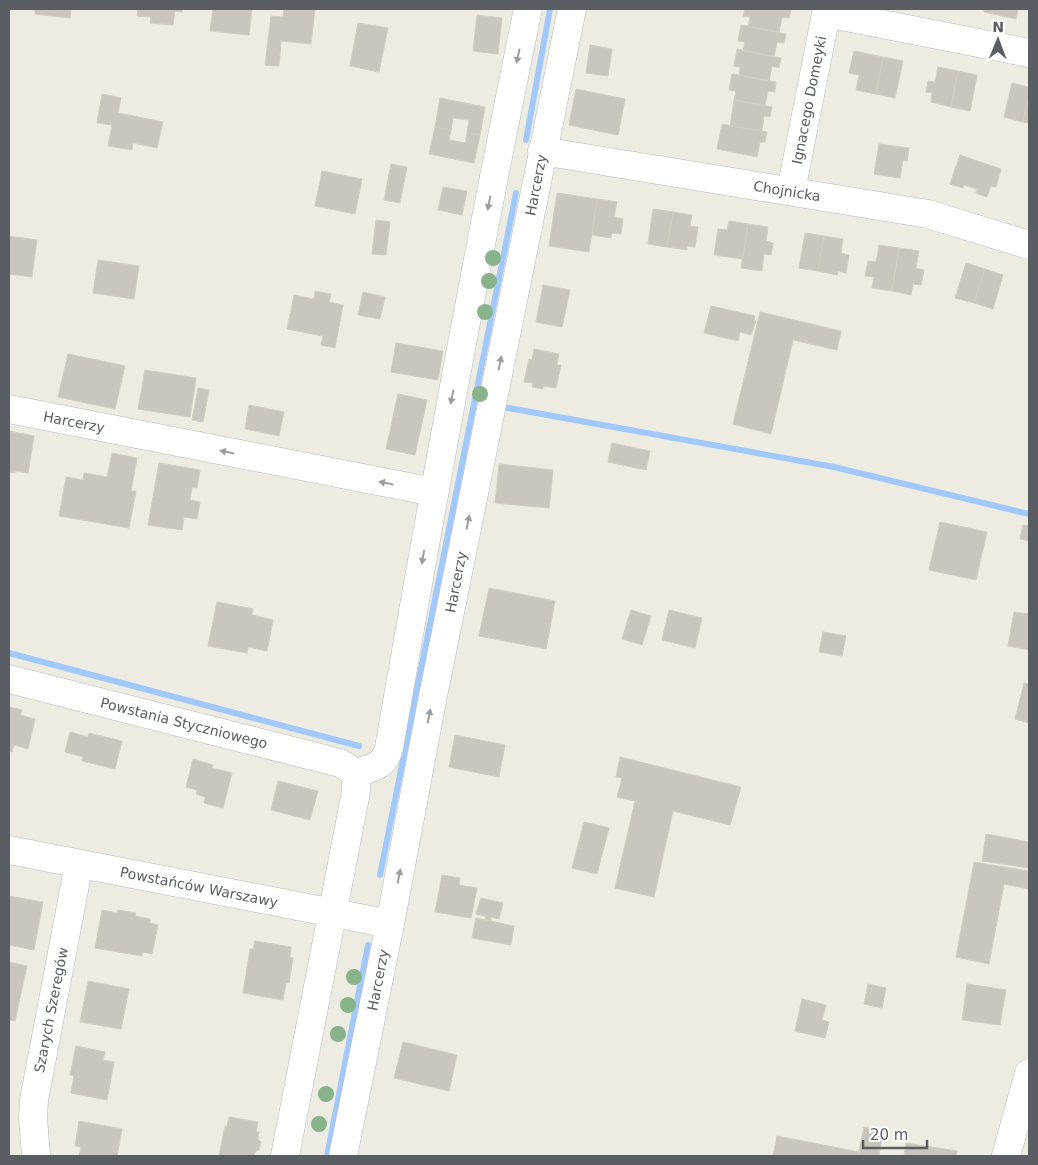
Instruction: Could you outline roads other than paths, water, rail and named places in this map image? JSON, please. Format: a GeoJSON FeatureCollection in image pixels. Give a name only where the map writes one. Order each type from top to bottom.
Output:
{"type":"FeatureCollection","features":[{"type":"Feature","properties":{"kind":"street"},"geometry":{"type":"LineString","coordinates":[[285,1156],[356,792],[356,774],[377,767],[387,755],[434,492],[498,155],[528,9]]}},
{"type":"Feature","properties":{"kind":"street","name":"Harcerzy"},"geometry":{"type":"LineString","coordinates":[[343,1156],[390,924],[432,701],[572,9]]}},
{"type":"Feature","properties":{"kind":"street"},"geometry":{"type":"LineString","coordinates":[[827,11],[1029,53]]}},
{"type":"Feature","properties":{"kind":"street","name":"Ignacego Domeyki"},"geometry":{"type":"LineString","coordinates":[[791,192],[827,11]]}},
{"type":"Feature","properties":{"kind":"street","name":"Chojnicka"},"geometry":{"type":"LineString","coordinates":[[498,155],[541,157],[791,192],[928,214],[1029,244]]}},
{"type":"Feature","properties":{"kind":"street","name":"Harcerzy"},"geometry":{"type":"LineString","coordinates":[[9,409],[434,492]]}},
{"type":"Feature","properties":{"kind":"street","name":"Powstania Styczniowego"},"geometry":{"type":"LineString","coordinates":[[9,679],[340,762],[356,774]]}},
{"type":"Feature","properties":{"kind":"street","name":"Powstańców Warszawy"},"geometry":{"type":"LineString","coordinates":[[9,850],[390,924]]}},
{"type":"Feature","properties":{"kind":"street","name":"Szarych Szeregów"},"geometry":{"type":"LineString","coordinates":[[36,1156],[33,1118],[34,1100],[79,864]]}},
{"type":"Feature","properties":{"kind":"street"},"geometry":{"type":"LineString","coordinates":[[1006,1156],[1029,1074]]}},
{"type":"Feature","properties":{"kind":"waterway"},"geometry":{"type":"LineString","coordinates":[[526,140],[550,9]]}},
{"type":"Feature","properties":{"kind":"waterway"},"geometry":{"type":"LineString","coordinates":[[380,875],[516,193]]}},
{"type":"Feature","properties":{"kind":"waterway"},"geometry":{"type":"LineString","coordinates":[[503,407],[834,467],[1029,514]]}},
{"type":"Feature","properties":{"kind":"waterway"},"geometry":{"type":"LineString","coordinates":[[9,653],[359,746]]}},
{"type":"Feature","properties":{"kind":"waterway"},"geometry":{"type":"LineString","coordinates":[[327,1156],[368,945]]}}]}
